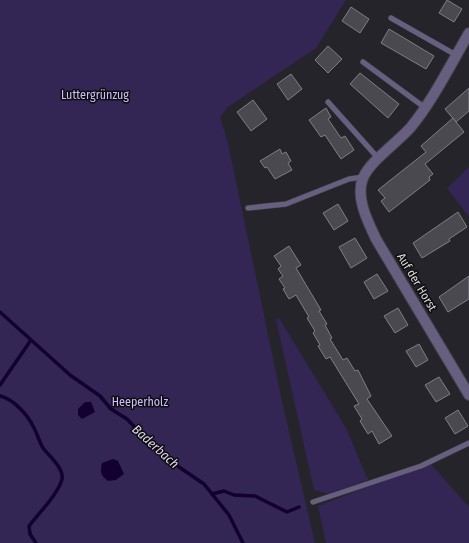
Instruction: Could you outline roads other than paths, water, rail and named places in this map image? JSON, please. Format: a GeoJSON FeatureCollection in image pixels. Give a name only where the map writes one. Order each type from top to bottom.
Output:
{"type":"FeatureCollection","features":[{"type":"Feature","properties":{"kind":"street"},"geometry":{"type":"LineString","coordinates":[[363,177],[378,158],[411,126],[469,33]]}},
{"type":"Feature","properties":{"kind":"street","name":"Auf der Horst"},"geometry":{"type":"LineString","coordinates":[[363,177],[361,194],[364,209],[376,239],[469,395]]}},
{"type":"Feature","properties":{"kind":"lane"},"geometry":{"type":"LineString","coordinates":[[391,18],[456,55]]}},
{"type":"Feature","properties":{"kind":"lane"},"geometry":{"type":"LineString","coordinates":[[363,62],[424,107]]}},
{"type":"Feature","properties":{"kind":"lane"},"geometry":{"type":"LineString","coordinates":[[328,102],[378,158]]}},
{"type":"Feature","properties":{"kind":"lane"},"geometry":{"type":"LineString","coordinates":[[248,208],[286,204],[349,179],[363,177]]}},
{"type":"Feature","properties":{"kind":"lane"},"geometry":{"type":"LineString","coordinates":[[313,502],[421,466],[469,443]]}},
{"type":"Feature","properties":{"kind":"waterway","name":"Baderbach"},"geometry":{"type":"LineString","coordinates":[[0,312],[70,375],[100,396],[111,409],[127,419],[145,438],[179,467],[204,484],[229,515],[243,543]]}},
{"type":"Feature","properties":{"kind":"waterway"},"geometry":{"type":"LineString","coordinates":[[0,385],[31,340]]}},
{"type":"Feature","properties":{"kind":"waterway"},"geometry":{"type":"LineString","coordinates":[[0,396],[10,400],[27,417],[43,448],[56,462],[62,475],[57,491],[29,526],[30,534],[36,543]]}},
{"type":"Feature","properties":{"kind":"waterway"},"geometry":{"type":"LineString","coordinates":[[212,494],[224,491],[234,495],[255,496],[287,512],[299,507]]}},
{"type":"Feature","properties":{"kind":"park label","name":"Luttergrünzug"},"geometry":{"type":"Point","coordinates":[95,95]}},
{"type":"Feature","properties":{"kind":"park label","name":"Heeperholz"},"geometry":{"type":"Point","coordinates":[140,402]}}]}
